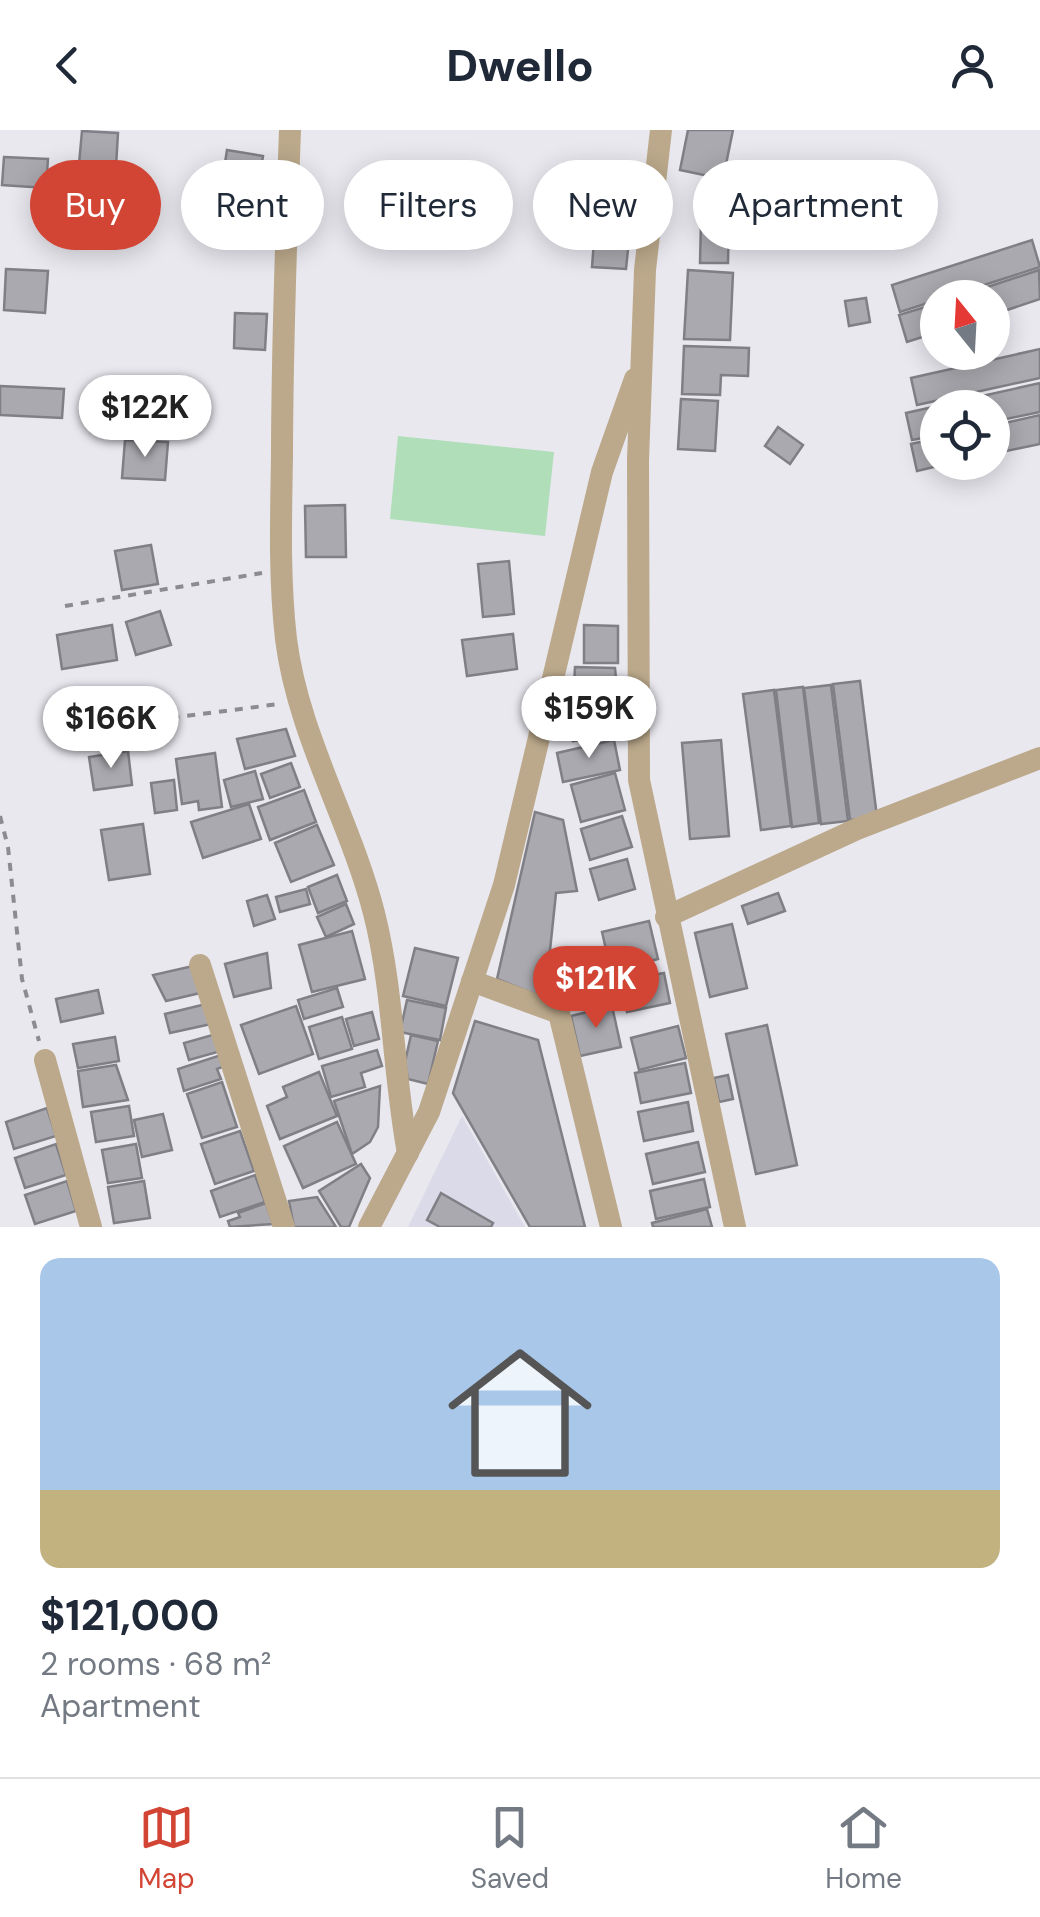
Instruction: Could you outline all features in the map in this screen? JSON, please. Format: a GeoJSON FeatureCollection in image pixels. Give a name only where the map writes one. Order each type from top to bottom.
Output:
{"type":"FeatureCollection","features":[{"type":"Feature","properties":{"kind":"street"},"geometry":{"type":"LineString","coordinates":[[290,130],[282,326],[281,569],[286,639],[298,701],[374,912],[390,996],[398,1100],[408,1153]]}},
{"type":"Feature","properties":{"kind":"street"},"geometry":{"type":"LineString","coordinates":[[661,130],[646,270],[642,356],[638,780],[735,1227]]}},
{"type":"Feature","properties":{"kind":"street"},"geometry":{"type":"LineString","coordinates":[[369,1227],[429,1112],[504,886],[602,472],[642,356]]}},
{"type":"Feature","properties":{"kind":"street"},"geometry":{"type":"LineString","coordinates":[[666,917],[858,829],[1040,758]]}},
{"type":"Feature","properties":{"kind":"street"},"geometry":{"type":"LineString","coordinates":[[200,965],[284,1227]]}},
{"type":"Feature","properties":{"kind":"street"},"geometry":{"type":"LineString","coordinates":[[472,982],[560,1013],[611,1227]]}},
{"type":"Feature","properties":{"kind":"street"},"geometry":{"type":"LineString","coordinates":[[45,1060],[91,1227]]}},
{"type":"Feature","properties":{"kind":"path"},"geometry":{"type":"LineString","coordinates":[[65,606],[281,569]]}},
{"type":"Feature","properties":{"kind":"path"},"geometry":{"type":"LineString","coordinates":[[92,728],[298,701]]}},
{"type":"Feature","properties":{"kind":"path"},"geometry":{"type":"LineString","coordinates":[[0,816],[8,847],[22,979],[45,1060]]}},
{"type":"Feature","properties":{"kind":"shaded area"},"geometry":{"type":"Polygon","coordinates":[[[462,1116],[525,1227],[408,1227],[462,1116]]]}},
{"type":"Feature","properties":{"kind":"green space"},"geometry":{"type":"Polygon","coordinates":[[[398,436],[554,452],[545,536],[390,519],[398,436]]]}},
{"type":"Feature","properties":{"kind":"building"},"geometry":{"type":"Polygon","coordinates":[[[688,130],[733,130],[727,160],[693,160],[693,173],[680,170],[688,130]]]}},
{"type":"Feature","properties":{"kind":"building"},"geometry":{"type":"Polygon","coordinates":[[[82,131],[118,133],[116,160],[79,160],[82,131]]]}},
{"type":"Feature","properties":{"kind":"building"},"geometry":{"type":"Polygon","coordinates":[[[227,150],[263,156],[262,160],[225,160],[227,150]]]}},
{"type":"Feature","properties":{"kind":"building"},"geometry":{"type":"Polygon","coordinates":[[[4,157],[48,159],[30,160],[30,187],[2,185],[4,157]]]}},
{"type":"Feature","properties":{"kind":"building"},"geometry":{"type":"Polygon","coordinates":[[[1032,240],[1040,267],[1000,280],[920,280],[920,306],[900,312],[892,285],[1032,240]]]}},
{"type":"Feature","properties":{"kind":"building"},"geometry":{"type":"Polygon","coordinates":[[[593,250],[628,250],[626,269],[592,267],[593,250]]]}},
{"type":"Feature","properties":{"kind":"building"},"geometry":{"type":"Polygon","coordinates":[[[700,250],[728,250],[728,263],[700,263],[700,250]]]}},
{"type":"Feature","properties":{"kind":"building"},"geometry":{"type":"Polygon","coordinates":[[[6,269],[48,271],[45,313],[4,310],[6,269]]]}},
{"type":"Feature","properties":{"kind":"building"},"geometry":{"type":"Polygon","coordinates":[[[688,270],[733,273],[730,340],[684,339],[688,270]]]}},
{"type":"Feature","properties":{"kind":"building"},"geometry":{"type":"Polygon","coordinates":[[[1039,270],[1040,299],[1010,309],[1009,280],[1039,270]]]}},
{"type":"Feature","properties":{"kind":"building"},"geometry":{"type":"Polygon","coordinates":[[[866,298],[870,322],[849,326],[845,301],[866,298]]]}},
{"type":"Feature","properties":{"kind":"building"},"geometry":{"type":"Polygon","coordinates":[[[920,309],[920,338],[907,342],[899,315],[920,309]]]}},
{"type":"Feature","properties":{"kind":"building"},"geometry":{"type":"Polygon","coordinates":[[[235,313],[267,314],[265,350],[234,348],[235,313]]]}},
{"type":"Feature","properties":{"kind":"building"},"geometry":{"type":"Polygon","coordinates":[[[684,346],[749,348],[748,376],[721,375],[720,395],[682,394],[684,346]]]}},
{"type":"Feature","properties":{"kind":"building"},"geometry":{"type":"Polygon","coordinates":[[[1040,349],[1040,378],[985,390],[920,390],[917,405],[911,378],[947,370],[1010,370],[1010,356],[1040,349]]]}},
{"type":"Feature","properties":{"kind":"building"},"geometry":{"type":"Polygon","coordinates":[[[1040,383],[1040,412],[1010,418],[1009,390],[1040,383]]]}},
{"type":"Feature","properties":{"kind":"building"},"geometry":{"type":"Polygon","coordinates":[[[0,386],[64,389],[62,418],[0,415],[0,386]]]}},
{"type":"Feature","properties":{"kind":"building"},"geometry":{"type":"Polygon","coordinates":[[[135,390],[175,395],[171,429],[136,425],[135,390]]]}},
{"type":"Feature","properties":{"kind":"building"},"geometry":{"type":"Polygon","coordinates":[[[681,399],[718,401],[715,451],[678,449],[681,399]]]}},
{"type":"Feature","properties":{"kind":"building"},"geometry":{"type":"Polygon","coordinates":[[[920,410],[920,438],[912,440],[906,413],[920,410]]]}},
{"type":"Feature","properties":{"kind":"building"},"geometry":{"type":"Polygon","coordinates":[[[1040,415],[1040,444],[1010,450],[1010,422],[1040,415]]]}},
{"type":"Feature","properties":{"kind":"building"},"geometry":{"type":"Polygon","coordinates":[[[778,427],[803,445],[790,464],[765,446],[778,427]]]}},
{"type":"Feature","properties":{"kind":"building"},"geometry":{"type":"Polygon","coordinates":[[[125,440],[168,442],[165,480],[122,478],[125,440]]]}},
{"type":"Feature","properties":{"kind":"building"},"geometry":{"type":"Polygon","coordinates":[[[920,442],[920,470],[917,471],[911,444],[920,442]]]}},
{"type":"Feature","properties":{"kind":"building"},"geometry":{"type":"Polygon","coordinates":[[[345,505],[346,557],[306,557],[305,506],[345,505]]]}},
{"type":"Feature","properties":{"kind":"building"},"geometry":{"type":"Polygon","coordinates":[[[151,545],[158,584],[122,590],[115,551],[151,545]]]}},
{"type":"Feature","properties":{"kind":"building"},"geometry":{"type":"Polygon","coordinates":[[[509,561],[514,614],[483,617],[478,564],[509,561]]]}},
{"type":"Feature","properties":{"kind":"building"},"geometry":{"type":"Polygon","coordinates":[[[160,611],[171,645],[136,655],[126,622],[160,611]]]}},
{"type":"Feature","properties":{"kind":"building"},"geometry":{"type":"Polygon","coordinates":[[[112,625],[117,660],[62,669],[57,635],[112,625]]]}},
{"type":"Feature","properties":{"kind":"building"},"geometry":{"type":"Polygon","coordinates":[[[584,625],[618,626],[618,663],[584,663],[584,625]]]}},
{"type":"Feature","properties":{"kind":"building"},"geometry":{"type":"Polygon","coordinates":[[[513,634],[517,669],[467,676],[462,640],[513,634]]]}},
{"type":"Feature","properties":{"kind":"building"},"geometry":{"type":"Polygon","coordinates":[[[575,667],[615,668],[617,689],[573,703],[575,667]]]}},
{"type":"Feature","properties":{"kind":"building"},"geometry":{"type":"Polygon","coordinates":[[[860,681],[877,817],[850,820],[833,684],[860,681]]]}},
{"type":"Feature","properties":{"kind":"building"},"geometry":{"type":"Polygon","coordinates":[[[831,685],[848,821],[821,824],[804,688],[831,685]]]}},
{"type":"Feature","properties":{"kind":"building"},"geometry":{"type":"Polygon","coordinates":[[[803,687],[819,823],[792,827],[776,690],[803,687]]]}},
{"type":"Feature","properties":{"kind":"building"},"geometry":{"type":"Polygon","coordinates":[[[774,690],[791,826],[761,830],[743,694],[774,690]]]}},
{"type":"Feature","properties":{"kind":"building"},"geometry":{"type":"Polygon","coordinates":[[[611,704],[614,736],[573,741],[570,709],[611,704]]]}},
{"type":"Feature","properties":{"kind":"building"},"geometry":{"type":"Polygon","coordinates":[[[286,729],[295,756],[245,769],[237,739],[286,729]]]}},
{"type":"Feature","properties":{"kind":"building"},"geometry":{"type":"Polygon","coordinates":[[[614,740],[620,770],[563,782],[557,753],[614,740]]]}},
{"type":"Feature","properties":{"kind":"building"},"geometry":{"type":"Polygon","coordinates":[[[721,740],[729,836],[690,839],[682,743],[721,740]]]}},
{"type":"Feature","properties":{"kind":"building"},"geometry":{"type":"Polygon","coordinates":[[[128,751],[132,785],[94,790],[89,757],[128,751]]]}},
{"type":"Feature","properties":{"kind":"building"},"geometry":{"type":"Polygon","coordinates":[[[215,753],[222,807],[199,810],[198,801],[182,804],[176,759],[215,753]]]}},
{"type":"Feature","properties":{"kind":"building"},"geometry":{"type":"Polygon","coordinates":[[[291,763],[300,787],[270,798],[261,774],[291,763]]]}},
{"type":"Feature","properties":{"kind":"building"},"geometry":{"type":"Polygon","coordinates":[[[255,771],[263,799],[231,807],[224,780],[255,771]]]}},
{"type":"Feature","properties":{"kind":"building"},"geometry":{"type":"Polygon","coordinates":[[[615,773],[625,810],[581,822],[571,785],[615,773]]]}},
{"type":"Feature","properties":{"kind":"building"},"geometry":{"type":"Polygon","coordinates":[[[174,780],[177,810],[155,813],[151,783],[174,780]]]}},
{"type":"Feature","properties":{"kind":"building"},"geometry":{"type":"Polygon","coordinates":[[[304,790],[316,822],[270,840],[258,807],[304,790]]]}},
{"type":"Feature","properties":{"kind":"building"},"geometry":{"type":"Polygon","coordinates":[[[249,804],[261,839],[203,858],[191,822],[249,804]]]}},
{"type":"Feature","properties":{"kind":"building"},"geometry":{"type":"Polygon","coordinates":[[[535,812],[563,820],[577,891],[556,893],[545,998],[497,979],[535,812]]]}},
{"type":"Feature","properties":{"kind":"building"},"geometry":{"type":"Polygon","coordinates":[[[622,816],[632,847],[590,860],[581,829],[622,816]]]}},
{"type":"Feature","properties":{"kind":"building"},"geometry":{"type":"Polygon","coordinates":[[[143,824],[150,874],[109,880],[101,830],[143,824]]]}},
{"type":"Feature","properties":{"kind":"building"},"geometry":{"type":"Polygon","coordinates":[[[317,825],[334,865],[291,882],[275,843],[317,825]]]}},
{"type":"Feature","properties":{"kind":"building"},"geometry":{"type":"Polygon","coordinates":[[[627,859],[635,889],[599,900],[590,869],[627,859]]]}},
{"type":"Feature","properties":{"kind":"building"},"geometry":{"type":"Polygon","coordinates":[[[337,875],[347,901],[318,913],[308,887],[337,875]]]}},
{"type":"Feature","properties":{"kind":"building"},"geometry":{"type":"Polygon","coordinates":[[[306,889],[310,904],[280,912],[276,897],[306,889]]]}},
{"type":"Feature","properties":{"kind":"building"},"geometry":{"type":"Polygon","coordinates":[[[778,893],[785,911],[748,924],[742,906],[778,893]]]}},
{"type":"Feature","properties":{"kind":"building"},"geometry":{"type":"Polygon","coordinates":[[[267,895],[275,919],[254,926],[247,901],[267,895]]]}},
{"type":"Feature","properties":{"kind":"building"},"geometry":{"type":"Polygon","coordinates":[[[346,904],[354,924],[326,937],[317,917],[346,904]]]}},
{"type":"Feature","properties":{"kind":"building"},"geometry":{"type":"Polygon","coordinates":[[[649,921],[658,959],[611,971],[602,932],[649,921]]]}},
{"type":"Feature","properties":{"kind":"building"},"geometry":{"type":"Polygon","coordinates":[[[732,924],[747,988],[710,997],[695,933],[732,924]]]}},
{"type":"Feature","properties":{"kind":"building"},"geometry":{"type":"Polygon","coordinates":[[[352,931],[365,979],[312,992],[299,945],[352,931]]]}},
{"type":"Feature","properties":{"kind":"building"},"geometry":{"type":"Polygon","coordinates":[[[415,948],[458,958],[446,1006],[403,996],[415,948]]]}},
{"type":"Feature","properties":{"kind":"building"},"geometry":{"type":"Polygon","coordinates":[[[267,953],[271,988],[234,997],[225,964],[267,953]]]}},
{"type":"Feature","properties":{"kind":"building"},"geometry":{"type":"Polygon","coordinates":[[[193,966],[200,993],[166,1001],[153,975],[193,966]]]}},
{"type":"Feature","properties":{"kind":"building"},"geometry":{"type":"Polygon","coordinates":[[[664,973],[670,1003],[627,1012],[621,981],[664,973]]]}},
{"type":"Feature","properties":{"kind":"building"},"geometry":{"type":"Polygon","coordinates":[[[337,988],[343,1007],[304,1019],[298,1000],[337,988]]]}},
{"type":"Feature","properties":{"kind":"building"},"geometry":{"type":"Polygon","coordinates":[[[98,990],[103,1013],[61,1022],[56,999],[98,990]]]}},
{"type":"Feature","properties":{"kind":"building"},"geometry":{"type":"Polygon","coordinates":[[[407,1000],[446,1008],[440,1040],[400,1032],[407,1000]]]}},
{"type":"Feature","properties":{"kind":"building"},"geometry":{"type":"Polygon","coordinates":[[[206,1004],[211,1024],[170,1033],[165,1014],[206,1004]]]}},
{"type":"Feature","properties":{"kind":"building"},"geometry":{"type":"Polygon","coordinates":[[[296,1006],[313,1054],[259,1074],[241,1025],[296,1006]]]}},
{"type":"Feature","properties":{"kind":"building"},"geometry":{"type":"Polygon","coordinates":[[[612,1006],[621,1047],[580,1056],[571,1016],[612,1006]]]}},
{"type":"Feature","properties":{"kind":"building"},"geometry":{"type":"Polygon","coordinates":[[[372,1012],[379,1039],[354,1046],[346,1019],[372,1012]]]}},
{"type":"Feature","properties":{"kind":"building"},"geometry":{"type":"Polygon","coordinates":[[[342,1017],[352,1049],[319,1059],[309,1027],[342,1017]]]}},
{"type":"Feature","properties":{"kind":"building"},"geometry":{"type":"Polygon","coordinates":[[[475,1021],[538,1040],[585,1227],[530,1227],[453,1093],[475,1021]]]}},
{"type":"Feature","properties":{"kind":"building"},"geometry":{"type":"Polygon","coordinates":[[[767,1025],[797,1165],[756,1174],[726,1034],[767,1025]]]}},
{"type":"Feature","properties":{"kind":"building"},"geometry":{"type":"Polygon","coordinates":[[[678,1026],[686,1058],[639,1070],[631,1038],[678,1026]]]}},
{"type":"Feature","properties":{"kind":"building"},"geometry":{"type":"Polygon","coordinates":[[[216,1034],[221,1051],[189,1060],[184,1043],[216,1034]]]}},
{"type":"Feature","properties":{"kind":"building"},"geometry":{"type":"Polygon","coordinates":[[[411,1035],[438,1041],[428,1084],[408,1079],[405,1062],[411,1035]]]}},
{"type":"Feature","properties":{"kind":"building"},"geometry":{"type":"Polygon","coordinates":[[[115,1037],[119,1061],[78,1068],[73,1044],[115,1037]]]}},
{"type":"Feature","properties":{"kind":"building"},"geometry":{"type":"Polygon","coordinates":[[[377,1050],[382,1066],[361,1073],[365,1087],[331,1097],[322,1066],[377,1050]]]}},
{"type":"Feature","properties":{"kind":"building"},"geometry":{"type":"Polygon","coordinates":[[[221,1055],[225,1066],[217,1069],[221,1079],[184,1091],[178,1069],[221,1055]]]}},
{"type":"Feature","properties":{"kind":"building"},"geometry":{"type":"Polygon","coordinates":[[[685,1063],[691,1093],[641,1103],[635,1073],[685,1063]]]}},
{"type":"Feature","properties":{"kind":"building"},"geometry":{"type":"Polygon","coordinates":[[[116,1065],[128,1100],[83,1107],[78,1071],[116,1065]]]}},
{"type":"Feature","properties":{"kind":"building"},"geometry":{"type":"Polygon","coordinates":[[[319,1072],[337,1116],[280,1139],[267,1106],[287,1097],[283,1087],[319,1072]]]}},
{"type":"Feature","properties":{"kind":"building"},"geometry":{"type":"Polygon","coordinates":[[[728,1075],[733,1099],[719,1102],[714,1078],[728,1075]]]}},
{"type":"Feature","properties":{"kind":"building"},"geometry":{"type":"Polygon","coordinates":[[[222,1082],[237,1127],[202,1138],[187,1094],[222,1082]]]}},
{"type":"Feature","properties":{"kind":"building"},"geometry":{"type":"Polygon","coordinates":[[[380,1086],[378,1127],[370,1142],[352,1154],[334,1101],[380,1086]]]}},
{"type":"Feature","properties":{"kind":"building"},"geometry":{"type":"Polygon","coordinates":[[[688,1102],[693,1131],[644,1141],[638,1112],[688,1102]]]}},
{"type":"Feature","properties":{"kind":"building"},"geometry":{"type":"Polygon","coordinates":[[[129,1106],[134,1136],[96,1142],[91,1112],[129,1106]]]}},
{"type":"Feature","properties":{"kind":"building"},"geometry":{"type":"Polygon","coordinates":[[[47,1108],[56,1136],[14,1149],[6,1122],[47,1108]]]}},
{"type":"Feature","properties":{"kind":"building"},"geometry":{"type":"Polygon","coordinates":[[[163,1114],[172,1150],[142,1157],[134,1120],[163,1114]]]}},
{"type":"Feature","properties":{"kind":"building"},"geometry":{"type":"Polygon","coordinates":[[[337,1122],[356,1164],[303,1188],[284,1146],[337,1122]]]}},
{"type":"Feature","properties":{"kind":"building"},"geometry":{"type":"Polygon","coordinates":[[[240,1131],[254,1171],[215,1184],[201,1144],[240,1131]]]}},
{"type":"Feature","properties":{"kind":"building"},"geometry":{"type":"Polygon","coordinates":[[[698,1142],[705,1172],[653,1184],[646,1154],[698,1142]]]}},
{"type":"Feature","properties":{"kind":"building"},"geometry":{"type":"Polygon","coordinates":[[[56,1144],[66,1175],[25,1188],[15,1158],[56,1144]]]}},
{"type":"Feature","properties":{"kind":"building"},"geometry":{"type":"Polygon","coordinates":[[[136,1144],[142,1178],[108,1183],[102,1150],[136,1144]]]}},
{"type":"Feature","properties":{"kind":"building"},"geometry":{"type":"Polygon","coordinates":[[[361,1164],[370,1178],[349,1227],[341,1227],[319,1191],[361,1164]]]}},
{"type":"Feature","properties":{"kind":"building"},"geometry":{"type":"Polygon","coordinates":[[[255,1175],[265,1202],[220,1217],[211,1191],[255,1175]]]}},
{"type":"Feature","properties":{"kind":"building"},"geometry":{"type":"Polygon","coordinates":[[[704,1179],[710,1207],[656,1219],[650,1191],[704,1179]]]}},
{"type":"Feature","properties":{"kind":"building"},"geometry":{"type":"Polygon","coordinates":[[[67,1181],[76,1211],[35,1224],[25,1195],[67,1181]]]}},
{"type":"Feature","properties":{"kind":"building"},"geometry":{"type":"Polygon","coordinates":[[[144,1181],[150,1218],[114,1223],[108,1187],[144,1181]]]}},
{"type":"Feature","properties":{"kind":"building"},"geometry":{"type":"Polygon","coordinates":[[[441,1193],[493,1223],[491,1227],[440,1227],[427,1220],[441,1193]]]}},
{"type":"Feature","properties":{"kind":"building"},"geometry":{"type":"Polygon","coordinates":[[[317,1197],[336,1227],[294,1227],[289,1201],[317,1197]]]}},
{"type":"Feature","properties":{"kind":"building"},"geometry":{"type":"Polygon","coordinates":[[[266,1203],[273,1224],[230,1227],[228,1221],[240,1217],[238,1213],[266,1203]]]}},
{"type":"Feature","properties":{"kind":"building"},"geometry":{"type":"Polygon","coordinates":[[[707,1209],[712,1227],[653,1227],[652,1223],[707,1209]]]}}]}
